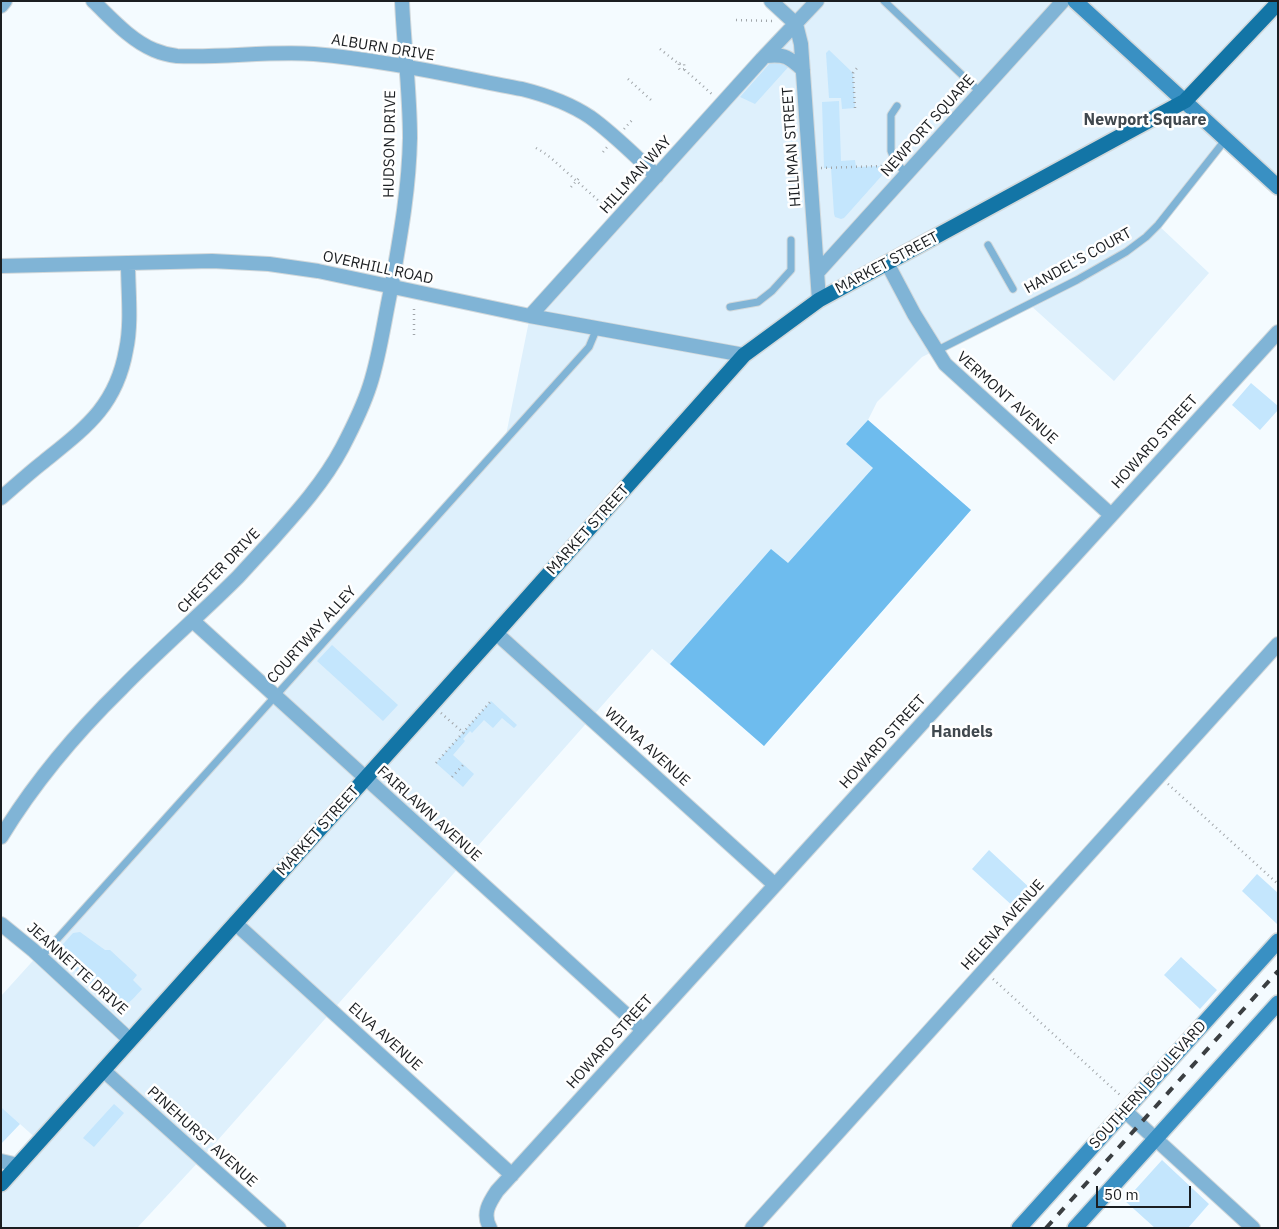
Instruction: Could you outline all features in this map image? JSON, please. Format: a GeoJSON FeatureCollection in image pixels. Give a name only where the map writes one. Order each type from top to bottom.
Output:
{"type":"FeatureCollection","features":[{"type":"Feature","properties":{"kind":"main road","name":"MARKET STREET"},"geometry":{"type":"LineString","coordinates":[[1,1184],[744,355],[819,300],[1185,101],[1278,3]]}},
{"type":"Feature","properties":{"kind":"street"},"geometry":{"type":"LineString","coordinates":[[1,6],[5,1]]}},
{"type":"Feature","properties":{"kind":"street","name":"ALBURN DRIVE"},"geometry":{"type":"LineString","coordinates":[[92,1],[145,46],[169,55],[190,57],[313,54],[373,60],[540,93],[559,100],[589,116],[657,176]]}},
{"type":"Feature","properties":{"kind":"street","name":"HUDSON DRIVE"},"geometry":{"type":"LineString","coordinates":[[391,287],[403,226],[409,178],[410,136],[402,1]]}},
{"type":"Feature","properties":{"kind":"street"},"geometry":{"type":"LineString","coordinates":[[771,1],[796,24],[817,1]]}},
{"type":"Feature","properties":{"kind":"street","name":"NEWPORT SQUARE"},"geometry":{"type":"LineString","coordinates":[[817,273],[1063,1]]}},
{"type":"Feature","properties":{"kind":"street"},"geometry":{"type":"LineString","coordinates":[[1075,1],[1278,187]]}},
{"type":"Feature","properties":{"kind":"street","name":"HILLMAN WAY"},"geometry":{"type":"LineString","coordinates":[[530,316],[796,24]]}},
{"type":"Feature","properties":{"kind":"street","name":"HILLMAN STREET"},"geometry":{"type":"LineString","coordinates":[[796,24],[801,44],[819,300]]}},
{"type":"Feature","properties":{"kind":"street"},"geometry":{"type":"LineString","coordinates":[[766,56],[784,56],[791,59],[803,70]]}},
{"type":"Feature","properties":{"kind":"street","name":"OVERHILL ROAD"},"geometry":{"type":"LineString","coordinates":[[1,266],[212,260],[269,264],[318,271],[530,316],[744,355]]}},
{"type":"Feature","properties":{"kind":"street"},"geometry":{"type":"LineString","coordinates":[[1,498],[84,429],[96,416],[113,391],[127,349],[129,328],[128,263]]}},
{"type":"Feature","properties":{"kind":"street","name":"VERMONT AVENUE"},"geometry":{"type":"LineString","coordinates":[[886,263],[914,314],[945,364],[1112,514]]}},
{"type":"Feature","properties":{"kind":"street","name":"CHESTER DRIVE"},"geometry":{"type":"LineString","coordinates":[[1,838],[34,790],[90,721],[143,666],[240,575],[320,482],[341,450],[357,419],[370,384],[391,287]]}},
{"type":"Feature","properties":{"kind":"street","name":"HOWARD STREET"},"geometry":{"type":"LineString","coordinates":[[490,1228],[486,1216],[488,1207],[493,1197],[512,1175],[1278,332]]}},
{"type":"Feature","properties":{"kind":"street","name":"FAIRLAWN AVENUE"},"geometry":{"type":"LineString","coordinates":[[193,621],[643,1030]]}},
{"type":"Feature","properties":{"kind":"street","name":"WILMA AVENUE"},"geometry":{"type":"LineString","coordinates":[[496,633],[775,885]]}},
{"type":"Feature","properties":{"kind":"street","name":"HELENA AVENUE"},"geometry":{"type":"LineString","coordinates":[[752,1228],[1278,644]]}},
{"type":"Feature","properties":{"kind":"street","name":"JEANNETTE DRIVE"},"geometry":{"type":"LineString","coordinates":[[1,924],[41,957],[130,1040]]}},
{"type":"Feature","properties":{"kind":"street","name":"ELVA AVENUE"},"geometry":{"type":"LineString","coordinates":[[235,924],[512,1175]]}},
{"type":"Feature","properties":{"kind":"street","name":"SOUTHERN BOULEVARD"},"geometry":{"type":"LineString","coordinates":[[1019,1228],[1278,941]]}},
{"type":"Feature","properties":{"kind":"street"},"geometry":{"type":"LineString","coordinates":[[1075,1228],[1278,1003]]}},
{"type":"Feature","properties":{"kind":"street","name":"PINEHURST AVENUE"},"geometry":{"type":"LineString","coordinates":[[103,1070],[279,1228]]}},
{"type":"Feature","properties":{"kind":"street"},"geometry":{"type":"LineString","coordinates":[[1125,1111],[1253,1228]]}},
{"type":"Feature","properties":{"kind":"street"},"geometry":{"type":"LineString","coordinates":[[1,1161],[18,1165]]}},
{"type":"Feature","properties":{"kind":"lane"},"geometry":{"type":"LineString","coordinates":[[884,1],[980,92]]}},
{"type":"Feature","properties":{"kind":"lane"},"geometry":{"type":"LineString","coordinates":[[897,106],[891,115],[891,145],[896,163],[907,174]]}},
{"type":"Feature","properties":{"kind":"lane","name":"HANDEL'S COURT"},"geometry":{"type":"LineString","coordinates":[[936,351],[1077,280],[1129,251],[1146,238],[1158,225],[1226,139]]}},
{"type":"Feature","properties":{"kind":"lane"},"geometry":{"type":"LineString","coordinates":[[730,307],[758,302],[772,291],[791,270],[791,240]]}},
{"type":"Feature","properties":{"kind":"lane"},"geometry":{"type":"LineString","coordinates":[[988,245],[1012,290]]}},
{"type":"Feature","properties":{"kind":"lane","name":"COURTWAY ALLEY"},"geometry":{"type":"LineString","coordinates":[[41,957],[589,347],[597,328]]}},
{"type":"Feature","properties":{"kind":"path"},"geometry":{"type":"LineString","coordinates":[[736,20],[775,22]]}},
{"type":"Feature","properties":{"kind":"path"},"geometry":{"type":"LineString","coordinates":[[660,48],[678,64],[684,64],[685,69],[722,104]]}},
{"type":"Feature","properties":{"kind":"path"},"geometry":{"type":"LineString","coordinates":[[855,108],[853,73],[857,68]]}},
{"type":"Feature","properties":{"kind":"path"},"geometry":{"type":"LineString","coordinates":[[628,79],[651,100]]}},
{"type":"Feature","properties":{"kind":"path"},"geometry":{"type":"LineString","coordinates":[[536,148],[544,152],[618,219]]}},
{"type":"Feature","properties":{"kind":"path"},"geometry":{"type":"LineString","coordinates":[[810,168],[881,166],[894,158]]}},
{"type":"Feature","properties":{"kind":"path"},"geometry":{"type":"LineString","coordinates":[[855,160],[855,167]]}},
{"type":"Feature","properties":{"kind":"path"},"geometry":{"type":"LineString","coordinates":[[571,187],[580,177]]}},
{"type":"Feature","properties":{"kind":"path"},"geometry":{"type":"LineString","coordinates":[[414,309],[414,337]]}},
{"type":"Feature","properties":{"kind":"path"},"geometry":{"type":"LineString","coordinates":[[436,763],[491,701]]}},
{"type":"Feature","properties":{"kind":"path"},"geometry":{"type":"LineString","coordinates":[[432,704],[466,735]]}},
{"type":"Feature","properties":{"kind":"path"},"geometry":{"type":"LineString","coordinates":[[452,777],[464,764]]}},
{"type":"Feature","properties":{"kind":"path"},"geometry":{"type":"LineString","coordinates":[[1168,784],[1278,884]]}},
{"type":"Feature","properties":{"kind":"path"},"geometry":{"type":"LineString","coordinates":[[993,979],[1121,1096]]}},
{"type":"Feature","properties":{"kind":"shaded area"},"geometry":{"type":"Polygon","coordinates":[[[771,1],[1278,1],[1278,181],[1227,139],[1158,225],[1209,273],[1114,381],[1029,304],[922,357],[877,402],[868,420],[971,510],[764,746],[652,649],[202,1158],[137,1228],[1,1228],[1,1184],[39,1141],[1,1107],[1,996],[505,440],[530,316],[795,25],[771,1]]]}},
{"type":"Feature","properties":{"kind":"shaded area"},"geometry":{"type":"Polygon","coordinates":[[[829,50],[853,73],[855,108],[842,109],[841,98],[829,98],[826,53],[829,50]]]}},
{"type":"Feature","properties":{"kind":"shaded area"},"geometry":{"type":"Polygon","coordinates":[[[776,60],[791,64],[755,104],[740,97],[771,62],[776,60]]]}},
{"type":"Feature","properties":{"kind":"shaded area"},"geometry":{"type":"Polygon","coordinates":[[[839,101],[841,161],[855,160],[856,167],[881,166],[884,164],[885,172],[844,218],[841,219],[835,217],[834,214],[831,168],[824,168],[822,102],[839,101]]]}},
{"type":"Feature","properties":{"kind":"shaded area"},"geometry":{"type":"Polygon","coordinates":[[[1251,383],[1278,406],[1278,410],[1260,430],[1232,405],[1251,383]]]}},
{"type":"Feature","properties":{"kind":"shaded area"},"geometry":{"type":"Polygon","coordinates":[[[868,420],[971,510],[764,746],[670,664],[771,549],[788,563],[873,468],[846,444],[868,420]]]}},
{"type":"Feature","properties":{"kind":"shaded area"},"geometry":{"type":"Polygon","coordinates":[[[332,645],[398,705],[383,721],[317,661],[332,645]]]}},
{"type":"Feature","properties":{"kind":"shaded area"},"geometry":{"type":"Polygon","coordinates":[[[491,701],[517,725],[514,728],[502,718],[493,728],[484,720],[472,733],[470,731],[463,739],[465,741],[453,755],[474,774],[463,787],[436,763],[491,701]]]}},
{"type":"Feature","properties":{"kind":"shaded area"},"geometry":{"type":"Polygon","coordinates":[[[989,850],[1032,890],[1015,908],[972,869],[989,850]]]}},
{"type":"Feature","properties":{"kind":"shaded area"},"geometry":{"type":"Polygon","coordinates":[[[1257,874],[1278,893],[1277,924],[1242,891],[1257,874]]]}},
{"type":"Feature","properties":{"kind":"shaded area"},"geometry":{"type":"Polygon","coordinates":[[[80,932],[105,950],[110,950],[137,975],[133,980],[142,989],[125,1005],[118,1006],[110,1003],[56,952],[73,933],[80,932]]]}},
{"type":"Feature","properties":{"kind":"shaded area"},"geometry":{"type":"Polygon","coordinates":[[[1181,957],[1217,990],[1200,1009],[1164,975],[1181,957]]]}},
{"type":"Feature","properties":{"kind":"shaded area"},"geometry":{"type":"Polygon","coordinates":[[[114,1104],[124,1113],[94,1147],[83,1138],[114,1104]]]}},
{"type":"Feature","properties":{"kind":"shaded area"},"geometry":{"type":"Polygon","coordinates":[[[1,1107],[20,1124],[1,1144],[1,1107]]]}},
{"type":"Feature","properties":{"kind":"shaded area"},"geometry":{"type":"Polygon","coordinates":[[[1162,1160],[1209,1204],[1188,1228],[1155,1228],[1125,1201],[1162,1160]]]}},
{"type":"Feature","properties":{"kind":"railway"},"geometry":{"type":"LineString","coordinates":[[1046,1228],[1278,971]]}},
{"type":"Feature","properties":{"kind":"district","name":"Newport Square"},"geometry":{"type":"Point","coordinates":[1145,120]}},
{"type":"Feature","properties":{"kind":"district","name":"Handels"},"geometry":{"type":"Point","coordinates":[962,732]}}]}
